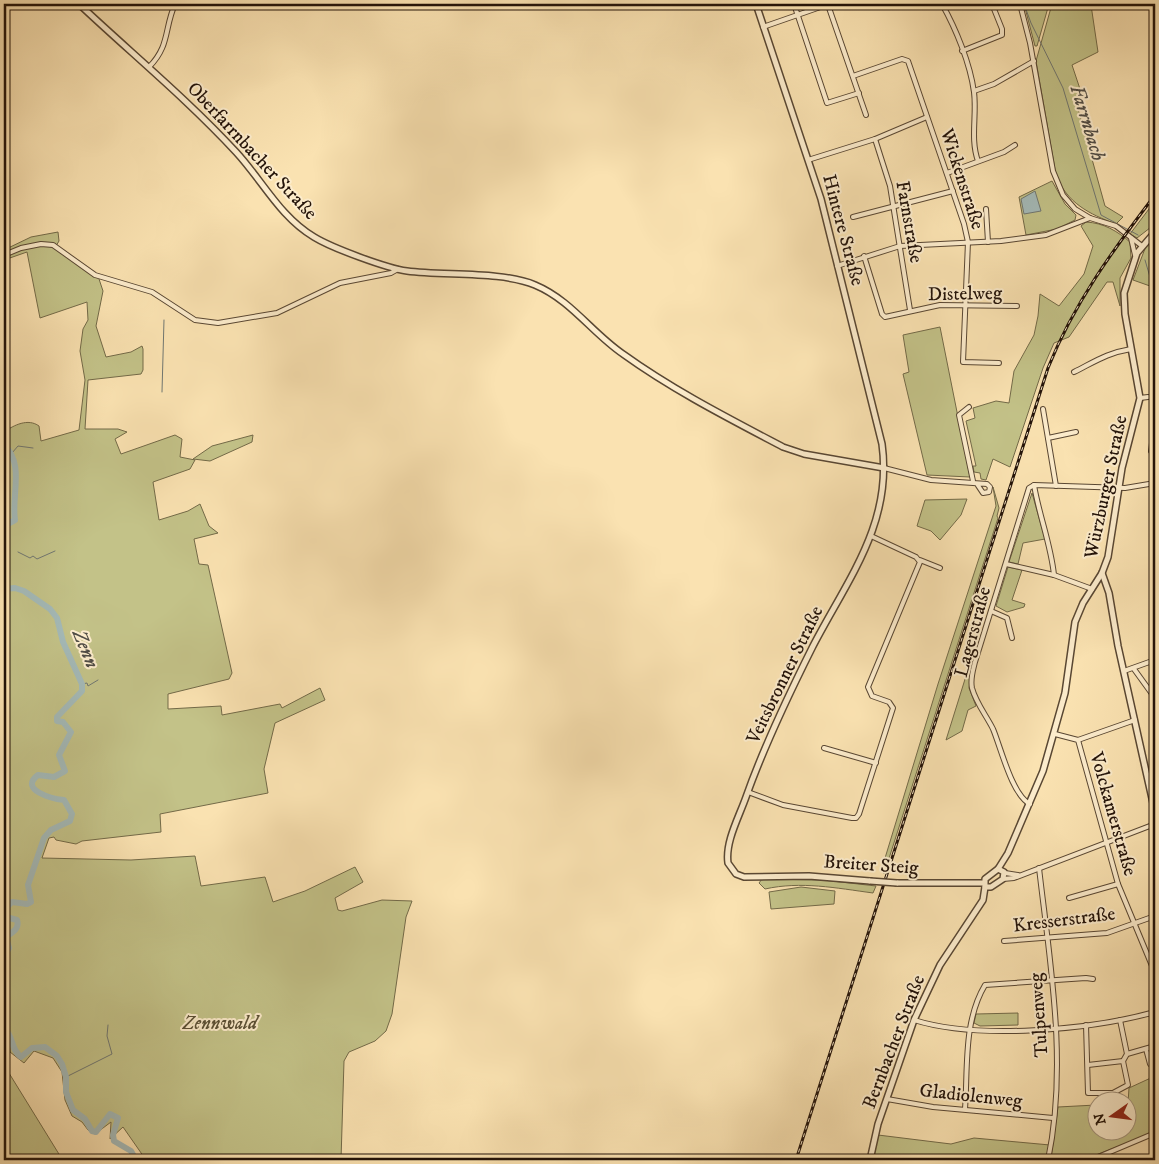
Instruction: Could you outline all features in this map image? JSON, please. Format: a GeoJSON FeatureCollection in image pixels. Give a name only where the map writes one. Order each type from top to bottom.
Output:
{"type":"FeatureCollection","features":[{"type":"Feature","properties":{"kind":"street","name":"Oberfarrnbacher Straße"},"geometry":{"type":"LineString","coordinates":[[79,4],[148,67],[238,154],[284,213],[297,225],[326,244],[398,269],[514,279],[535,285],[570,306],[609,344],[652,374],[775,443],[804,454],[884,468],[931,480],[975,482],[959,415],[969,407]]}},
{"type":"Feature","properties":{"kind":"street"},"geometry":{"type":"LineString","coordinates":[[148,67],[162,53],[175,4]]}},
{"type":"Feature","properties":{"kind":"street","name":"Hintere Straße"},"geometry":{"type":"LineString","coordinates":[[756,4],[821,199],[882,444],[884,468]]}},
{"type":"Feature","properties":{"kind":"street"},"geometry":{"type":"LineString","coordinates":[[794,4],[796,16],[827,103],[859,93]]}},
{"type":"Feature","properties":{"kind":"street"},"geometry":{"type":"LineString","coordinates":[[763,27],[829,4],[866,115]]}},
{"type":"Feature","properties":{"kind":"street"},"geometry":{"type":"LineString","coordinates":[[942,4],[962,51],[974,91],[973,149],[978,161]]}},
{"type":"Feature","properties":{"kind":"street"},"geometry":{"type":"LineString","coordinates":[[962,51],[1002,35],[1002,30],[992,4]]}},
{"type":"Feature","properties":{"kind":"street"},"geometry":{"type":"LineString","coordinates":[[1020,4],[1034,61],[1055,178],[1063,195],[1082,214],[1116,226],[1142,246]]}},
{"type":"Feature","properties":{"kind":"street","name":"Wickenstraße"},"geometry":{"type":"LineString","coordinates":[[853,76],[902,59],[908,61],[964,224],[968,242],[963,362],[999,363]]}},
{"type":"Feature","properties":{"kind":"street"},"geometry":{"type":"LineString","coordinates":[[974,91],[994,84],[1034,61]]}},
{"type":"Feature","properties":{"kind":"street"},"geometry":{"type":"LineString","coordinates":[[808,160],[875,140],[927,117]]}},
{"type":"Feature","properties":{"kind":"street","name":"Farnstraße"},"geometry":{"type":"LineString","coordinates":[[875,140],[886,173],[910,310]]}},
{"type":"Feature","properties":{"kind":"street"},"geometry":{"type":"LineString","coordinates":[[947,173],[1015,145]]}},
{"type":"Feature","properties":{"kind":"street"},"geometry":{"type":"LineString","coordinates":[[852,218],[953,191]]}},
{"type":"Feature","properties":{"kind":"street"},"geometry":{"type":"LineString","coordinates":[[986,209],[988,242]]}},
{"type":"Feature","properties":{"kind":"street"},"geometry":{"type":"LineString","coordinates":[[1076,224],[1082,214]]}},
{"type":"Feature","properties":{"kind":"street"},"geometry":{"type":"LineString","coordinates":[[837,266],[900,246],[988,242],[1046,235],[1090,218]]}},
{"type":"Feature","properties":{"kind":"street","name":"Würzburger Straße"},"geometry":{"type":"LineString","coordinates":[[1155,232],[1135,257],[1124,293],[1125,314],[1140,398],[1119,487],[1108,557],[1102,573],[1110,593],[1124,671],[1155,812]]}},
{"type":"Feature","properties":{"kind":"street"},"geometry":{"type":"LineString","coordinates":[[1130,236],[1136,251],[1135,257]]}},
{"type":"Feature","properties":{"kind":"street"},"geometry":{"type":"LineString","coordinates":[[4,255],[21,248],[41,244],[53,245],[95,275],[152,292],[195,320],[218,323],[277,313],[340,283],[391,273],[398,269]]}},
{"type":"Feature","properties":{"kind":"street","name":"Distelweg"},"geometry":{"type":"LineString","coordinates":[[864,256],[882,314],[885,317],[910,310],[940,305],[1017,306]]}},
{"type":"Feature","properties":{"kind":"street"},"geometry":{"type":"LineString","coordinates":[[1074,372],[1103,358],[1108,353],[1131,349]]}},
{"type":"Feature","properties":{"kind":"street"},"geometry":{"type":"LineString","coordinates":[[1140,398],[1148,397]]}},
{"type":"Feature","properties":{"kind":"street"},"geometry":{"type":"LineString","coordinates":[[1043,409],[1056,486]]}},
{"type":"Feature","properties":{"kind":"street"},"geometry":{"type":"LineString","coordinates":[[1048,438],[1076,432]]}},
{"type":"Feature","properties":{"kind":"street"},"geometry":{"type":"LineString","coordinates":[[1150,451],[1152,443],[1155,442]]}},
{"type":"Feature","properties":{"kind":"street","name":"Veitsbronner Straße"},"geometry":{"type":"LineString","coordinates":[[757,877],[739,876],[732,871],[728,863],[729,846],[748,792],[796,681],[871,536],[883,496],[884,468]]}},
{"type":"Feature","properties":{"kind":"street"},"geometry":{"type":"LineString","coordinates":[[1054,575],[1052,558],[1032,486],[1138,487],[1155,483]]}},
{"type":"Feature","properties":{"kind":"street","name":"Lagerstraße"},"geometry":{"type":"LineString","coordinates":[[1030,804],[1023,799],[1014,783],[994,733],[975,697],[971,684],[975,662],[1032,486]]}},
{"type":"Feature","properties":{"kind":"street"},"geometry":{"type":"LineString","coordinates":[[871,536],[940,568]]}},
{"type":"Feature","properties":{"kind":"street"},"geometry":{"type":"LineString","coordinates":[[748,792],[783,805],[856,818],[876,764],[893,708],[889,702],[872,696],[868,687],[919,568],[920,560]]}},
{"type":"Feature","properties":{"kind":"street"},"geometry":{"type":"LineString","coordinates":[[1006,564],[1054,575],[1092,589]]}},
{"type":"Feature","properties":{"kind":"street"},"geometry":{"type":"LineString","coordinates":[[986,884],[1002,873],[1008,853],[1030,804],[1055,734],[1065,693],[1073,627],[1080,608],[1102,573]]}},
{"type":"Feature","properties":{"kind":"street"},"geometry":{"type":"LineString","coordinates":[[992,611],[1007,618],[1012,638]]}},
{"type":"Feature","properties":{"kind":"street"},"geometry":{"type":"LineString","coordinates":[[1124,671],[1155,660]]}},
{"type":"Feature","properties":{"kind":"street"},"geometry":{"type":"LineString","coordinates":[[1134,669],[1155,698]]}},
{"type":"Feature","properties":{"kind":"street"},"geometry":{"type":"LineString","coordinates":[[1078,740],[1135,720]]}},
{"type":"Feature","properties":{"kind":"street","name":"Volckamerstraße"},"geometry":{"type":"LineString","coordinates":[[1055,734],[1078,740],[1118,884],[1155,973]]}},
{"type":"Feature","properties":{"kind":"street"},"geometry":{"type":"LineString","coordinates":[[824,748],[876,764]]}},
{"type":"Feature","properties":{"kind":"street"},"geometry":{"type":"LineString","coordinates":[[986,884],[1002,873],[1020,875],[1155,824]]}},
{"type":"Feature","properties":{"kind":"street","name":"Tulpenweg"},"geometry":{"type":"LineString","coordinates":[[1039,868],[1051,981],[1056,1086],[1048,1160]]}},
{"type":"Feature","properties":{"kind":"street","name":"Breiter Steig"},"geometry":{"type":"LineString","coordinates":[[757,877],[809,876],[897,883],[967,882],[986,884]]}},
{"type":"Feature","properties":{"kind":"street","name":"Bernbacher Straße"},"geometry":{"type":"LineString","coordinates":[[870,1160],[877,1127],[914,1020],[940,965],[983,900],[986,884]]}},
{"type":"Feature","properties":{"kind":"street"},"geometry":{"type":"LineString","coordinates":[[1070,898],[1118,884]]}},
{"type":"Feature","properties":{"kind":"street","name":"Kresserstraße"},"geometry":{"type":"LineString","coordinates":[[1004,941],[1107,933],[1155,916]]}},
{"type":"Feature","properties":{"kind":"street"},"geometry":{"type":"LineString","coordinates":[[966,1110],[970,1030],[983,988],[988,983],[1094,979]]}},
{"type":"Feature","properties":{"kind":"street"},"geometry":{"type":"LineString","coordinates":[[914,1020],[942,1028],[970,1030],[1054,1028],[1120,1020],[1155,1012]]}},
{"type":"Feature","properties":{"kind":"street"},"geometry":{"type":"LineString","coordinates":[[1086,1025],[1088,1093],[1113,1093],[1128,1085],[1123,1061],[1127,1054],[1120,1020]]}},
{"type":"Feature","properties":{"kind":"street"},"geometry":{"type":"LineString","coordinates":[[1127,1054],[1155,1046]]}},
{"type":"Feature","properties":{"kind":"street"},"geometry":{"type":"LineString","coordinates":[[1146,1049],[1150,1064]]}},
{"type":"Feature","properties":{"kind":"street"},"geometry":{"type":"LineString","coordinates":[[1088,1065],[1123,1061]]}},
{"type":"Feature","properties":{"kind":"street","name":"Gladiolenweg"},"geometry":{"type":"LineString","coordinates":[[887,1099],[966,1110],[1053,1118]]}},
{"type":"Feature","properties":{"kind":"street"},"geometry":{"type":"LineString","coordinates":[[1091,1160],[1155,1133]]}},
{"type":"Feature","properties":{"kind":"green space"},"geometry":{"type":"Polygon","coordinates":[[[1024,4],[1049,4],[1037,46],[1035,46],[1024,4]]]}},
{"type":"Feature","properties":{"kind":"green space"},"geometry":{"type":"Polygon","coordinates":[[[1052,4],[1081,4],[1082,7],[1091,5],[1098,52],[1072,65],[1081,92],[1077,105],[1105,206],[1123,217],[1116,224],[1080,206],[1066,193],[1056,175],[1036,61],[1052,4]]]}},
{"type":"Feature","properties":{"kind":"green space"},"geometry":{"type":"Polygon","coordinates":[[[1052,181],[1065,204],[1076,215],[1075,220],[1057,229],[1026,235],[1019,197],[1052,181]]]}},
{"type":"Feature","properties":{"kind":"green space"},"geometry":{"type":"Polygon","coordinates":[[[1155,201],[1155,224],[1137,238],[1130,234],[1155,201]]]}},
{"type":"Feature","properties":{"kind":"green space"},"geometry":{"type":"Polygon","coordinates":[[[1086,222],[1110,228],[1130,242],[1131,258],[1120,278],[1120,306],[1113,282],[1107,282],[1069,337],[1054,343],[1043,368],[1010,467],[993,459],[986,480],[981,479],[980,473],[974,472],[973,466],[976,466],[966,421],[975,418],[973,408],[996,401],[1009,403],[1014,371],[1034,335],[1040,294],[1059,306],[1084,274],[1093,246],[1081,226],[1086,222]]]}},
{"type":"Feature","properties":{"kind":"green space","name":"Zennwald"},"geometry":{"type":"Polygon","coordinates":[[[58,232],[59,241],[56,246],[82,268],[98,276],[103,291],[96,326],[106,357],[131,352],[142,346],[143,349],[143,370],[141,374],[88,380],[85,429],[118,429],[127,432],[115,439],[121,454],[175,435],[182,439],[180,457],[195,460],[190,469],[153,482],[159,520],[188,511],[200,504],[209,526],[218,533],[194,539],[199,564],[208,565],[232,673],[229,679],[168,694],[168,709],[221,706],[222,715],[280,704],[282,708],[320,688],[325,700],[275,723],[264,769],[268,793],[160,814],[161,832],[82,841],[76,844],[56,840],[54,837],[49,838],[42,858],[131,860],[195,856],[201,886],[265,877],[273,902],[305,891],[355,867],[363,882],[335,898],[338,910],[342,911],[382,900],[412,901],[406,917],[392,1014],[386,1031],[375,1041],[349,1052],[344,1061],[341,1160],[146,1160],[123,1127],[110,1139],[111,1122],[95,1134],[72,1116],[65,1100],[62,1072],[53,1058],[34,1051],[24,1063],[10,1052],[9,1039],[4,1032],[4,432],[17,425],[35,424],[39,426],[41,441],[79,430],[85,380],[80,351],[83,329],[88,320],[87,302],[40,318],[27,252],[4,260],[4,250],[31,237],[58,232]]]}},
{"type":"Feature","properties":{"kind":"green space"},"geometry":{"type":"Polygon","coordinates":[[[1155,237],[1155,301],[1150,286],[1133,280],[1146,246],[1155,237]]]}},
{"type":"Feature","properties":{"kind":"green space"},"geometry":{"type":"Polygon","coordinates":[[[940,327],[970,477],[927,475],[903,374],[909,372],[903,335],[940,327]]]}},
{"type":"Feature","properties":{"kind":"green space"},"geometry":{"type":"Polygon","coordinates":[[[253,435],[252,442],[210,461],[193,459],[212,446],[253,435]]]}},
{"type":"Feature","properties":{"kind":"green space"},"geometry":{"type":"Polygon","coordinates":[[[993,487],[999,508],[998,518],[884,874],[882,868],[938,684],[996,506],[993,487]]]}},
{"type":"Feature","properties":{"kind":"green space"},"geometry":{"type":"Polygon","coordinates":[[[1032,493],[1045,539],[1023,543],[1018,564],[1009,562],[1032,493]]]}},
{"type":"Feature","properties":{"kind":"green space"},"geometry":{"type":"Polygon","coordinates":[[[967,499],[961,515],[940,540],[931,531],[917,526],[925,500],[967,499]]]}},
{"type":"Feature","properties":{"kind":"green space"},"geometry":{"type":"Polygon","coordinates":[[[1008,567],[1022,570],[1012,600],[1025,604],[1024,607],[1007,612],[996,606],[1008,567]]]}},
{"type":"Feature","properties":{"kind":"green space"},"geometry":{"type":"Polygon","coordinates":[[[966,676],[971,677],[969,688],[976,706],[968,710],[962,731],[946,740],[966,676]]]}},
{"type":"Feature","properties":{"kind":"green space"},"geometry":{"type":"Polygon","coordinates":[[[762,879],[823,880],[876,886],[873,893],[805,885],[765,889],[759,883],[762,879]]]}},
{"type":"Feature","properties":{"kind":"green space"},"geometry":{"type":"Polygon","coordinates":[[[801,887],[835,891],[834,904],[771,909],[769,892],[801,887]]]}},
{"type":"Feature","properties":{"kind":"green space"},"geometry":{"type":"Polygon","coordinates":[[[1018,1013],[1018,1025],[980,1026],[974,1023],[976,1014],[1018,1013]]]}},
{"type":"Feature","properties":{"kind":"green space"},"geometry":{"type":"Polygon","coordinates":[[[4,1065],[62,1159],[4,1160],[4,1065]]]}},
{"type":"Feature","properties":{"kind":"green space"},"geometry":{"type":"Polygon","coordinates":[[[1155,1076],[1155,1132],[1136,1139],[1136,1092],[1129,1092],[1129,1088],[1155,1076]]]}},
{"type":"Feature","properties":{"kind":"green space"},"geometry":{"type":"Polygon","coordinates":[[[1086,1106],[1086,1142],[1129,1142],[1083,1160],[1051,1158],[1058,1107],[1086,1106]]]}},
{"type":"Feature","properties":{"kind":"green space"},"geometry":{"type":"Polygon","coordinates":[[[878,1135],[951,1144],[974,1138],[1050,1145],[1047,1160],[873,1160],[878,1135]]]}},
{"type":"Feature","properties":{"kind":"water"},"geometry":{"type":"Polygon","coordinates":[[[1035,191],[1041,211],[1024,214],[1021,199],[1035,191]]]}},
{"type":"Feature","properties":{"kind":"waterway","name":"Farrnbach"},"geometry":{"type":"LineString","coordinates":[[1024,4],[1031,23],[1063,88],[1101,215],[1138,235]]}},
{"type":"Feature","properties":{"kind":"waterway","name":"Farrnbach"},"geometry":{"type":"LineString","coordinates":[[1145,260],[1155,294]]}},
{"type":"Feature","properties":{"kind":"waterway"},"geometry":{"type":"LineString","coordinates":[[162,392],[164,320]]}},
{"type":"Feature","properties":{"kind":"waterway","name":"Zenn"},"geometry":{"type":"LineString","coordinates":[[4,445],[14,461],[16,471],[15,520],[4,526]]}},
{"type":"Feature","properties":{"kind":"waterway"},"geometry":{"type":"LineString","coordinates":[[12,453],[18,446],[33,448]]}},
{"type":"Feature","properties":{"kind":"waterway"},"geometry":{"type":"LineString","coordinates":[[18,552],[37,559],[55,551]]}},
{"type":"Feature","properties":{"kind":"waterway","name":"Zenn"},"geometry":{"type":"LineString","coordinates":[[4,589],[15,588],[24,591],[50,609],[57,618],[63,642],[82,684],[82,691],[57,717],[57,721],[63,722],[71,732],[59,755],[65,771],[54,777],[38,775],[33,780],[32,785],[39,793],[64,800],[72,814],[70,821],[51,830],[44,838],[28,885],[31,902],[27,904],[12,902],[5,909],[6,917],[17,920],[18,923],[15,930],[6,937],[9,948],[4,957]]}},
{"type":"Feature","properties":{"kind":"waterway"},"geometry":{"type":"LineString","coordinates":[[4,676],[4,690]]}},
{"type":"Feature","properties":{"kind":"waterway"},"geometry":{"type":"LineString","coordinates":[[82,684],[87,683],[88,686],[98,680]]}},
{"type":"Feature","properties":{"kind":"waterway"},"geometry":{"type":"LineString","coordinates":[[66,1077],[112,1054],[107,1036],[108,1025]]}},
{"type":"Feature","properties":{"kind":"waterway","name":"Zenn"},"geometry":{"type":"LineString","coordinates":[[4,1028],[15,1050],[21,1057],[32,1048],[45,1047],[57,1056],[66,1077],[66,1092],[73,1110],[85,1119],[92,1131],[96,1132],[110,1114],[118,1118],[113,1135],[114,1141],[131,1151],[136,1160]]}},
{"type":"Feature","properties":{"kind":"railway"},"geometry":{"type":"LineString","coordinates":[[796,1160],[1048,368],[1058,344],[1082,299],[1124,236],[1155,195]]}}]}
